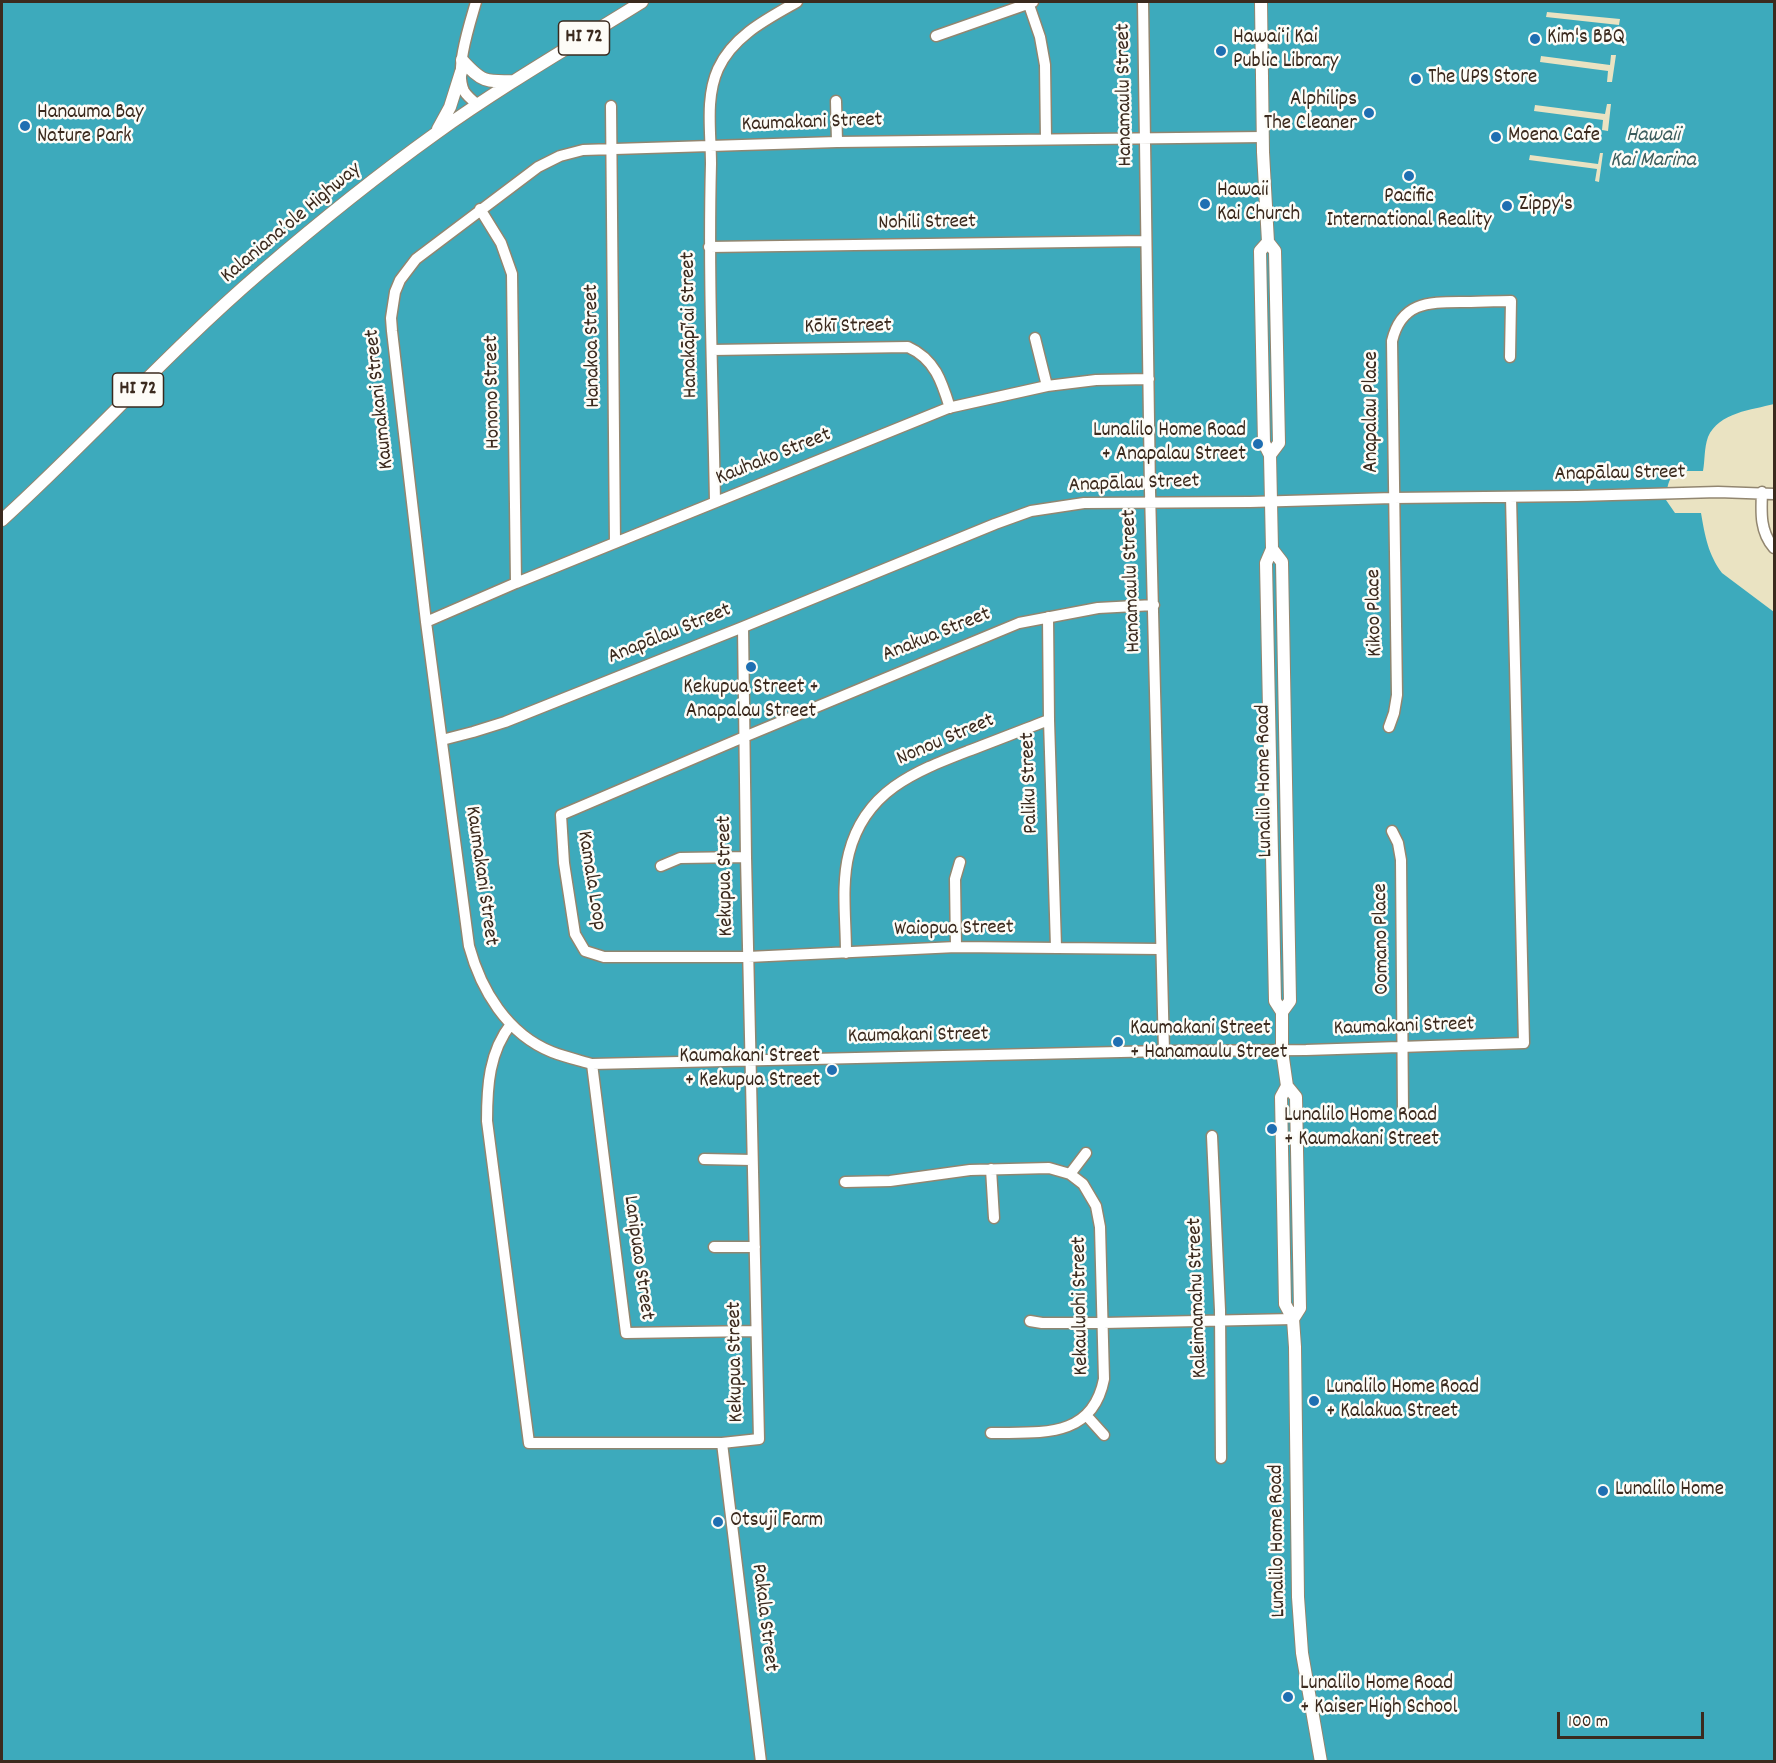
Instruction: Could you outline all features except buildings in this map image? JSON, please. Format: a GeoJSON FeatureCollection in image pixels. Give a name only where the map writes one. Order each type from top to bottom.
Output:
{"type":"FeatureCollection","features":[{"type":"Feature","properties":{"kind":"main road","name":"Kalaniana’ole Highway"},"geometry":{"type":"LineString","coordinates":[[2,520],[259,274],[306,234],[435,134],[642,2]]}},
{"type":"Feature","properties":{"kind":"main road","name":"Lunalilo Home Road"},"geometry":{"type":"LineString","coordinates":[[1261,2],[1263,136],[1268,242],[1275,251],[1279,443],[1270,455],[1272,549],[1282,562],[1290,1001],[1282,1012],[1282,1051],[1287,1086],[1281,1097],[1284,1293],[1285,1304],[1293,1319],[1298,1597],[1302,1653],[1321,1761]]}},
{"type":"Feature","properties":{"kind":"main road"},"geometry":{"type":"LineString","coordinates":[[435,134],[450,107],[462,66],[477,77],[491,82],[515,81]]}},
{"type":"Feature","properties":{"kind":"street"},"geometry":{"type":"LineString","coordinates":[[476,2],[462,66],[465,92],[478,105]]}},
{"type":"Feature","properties":{"kind":"street","name":"Hanakāpī‘ai Street"},"geometry":{"type":"LineString","coordinates":[[716,502],[709,247],[711,95],[718,68],[744,35],[796,2]]}},
{"type":"Feature","properties":{"kind":"street"},"geometry":{"type":"LineString","coordinates":[[936,36],[1030,2],[1044,58],[1046,139]]}},
{"type":"Feature","properties":{"kind":"street","name":"Hanamaulu Street"},"geometry":{"type":"LineString","coordinates":[[1143,2],[1147,138],[1146,241],[1150,504],[1164,1051]]}},
{"type":"Feature","properties":{"kind":"street"},"geometry":{"type":"LineString","coordinates":[[836,101],[837,142]]}},
{"type":"Feature","properties":{"kind":"street","name":"Hanakoa Street"},"geometry":{"type":"LineString","coordinates":[[610,106],[615,543]]}},
{"type":"Feature","properties":{"kind":"street","name":"Kaumakani Street"},"geometry":{"type":"LineString","coordinates":[[1263,136],[837,142],[575,152],[552,159],[480,209],[416,259],[400,280],[392,305],[392,331],[426,622],[469,946],[473,960],[497,1009],[511,1024],[549,1051],[592,1064],[1164,1051],[1282,1051],[1524,1043],[1511,497]]}},
{"type":"Feature","properties":{"kind":"street","name":"Honono Street"},"geometry":{"type":"LineString","coordinates":[[480,209],[501,243],[512,274],[516,583]]}},
{"type":"Feature","properties":{"kind":"street","name":"Nohili Street"},"geometry":{"type":"LineString","coordinates":[[709,247],[1146,241]]}},
{"type":"Feature","properties":{"kind":"street","name":"Anapalau Place"},"geometry":{"type":"LineString","coordinates":[[1393,498],[1392,341],[1395,330],[1402,319],[1414,308],[1429,302],[1511,301],[1510,357]]}},
{"type":"Feature","properties":{"kind":"street"},"geometry":{"type":"LineString","coordinates":[[1035,338],[1047,386]]}},
{"type":"Feature","properties":{"kind":"street","name":"Kōkī Street"},"geometry":{"type":"LineString","coordinates":[[712,350],[908,347],[924,356],[935,369],[950,408]]}},
{"type":"Feature","properties":{"kind":"street","name":"Kauhako Street"},"geometry":{"type":"LineString","coordinates":[[426,622],[516,583],[950,408],[1047,386],[1096,380],[1149,380]]}},
{"type":"Feature","properties":{"kind":"street"},"geometry":{"type":"LineString","coordinates":[[1762,492],[1762,527],[1774,548]]}},
{"type":"Feature","properties":{"kind":"street","name":"Anapālau Street"},"geometry":{"type":"LineString","coordinates":[[442,740],[505,722],[1031,511],[1084,503],[1150,504],[1762,492],[1774,494]]}},
{"type":"Feature","properties":{"kind":"street","name":"Kikoo Place"},"geometry":{"type":"LineString","coordinates":[[1389,727],[1397,695],[1393,498]]}},
{"type":"Feature","properties":{"kind":"street","name":"Anakua Street"},"geometry":{"type":"LineString","coordinates":[[744,736],[1019,623],[1098,608],[1154,605]]}},
{"type":"Feature","properties":{"kind":"street","name":"Paliku Street"},"geometry":{"type":"LineString","coordinates":[[1048,617],[1056,947]]}},
{"type":"Feature","properties":{"kind":"street","name":"Kekupua Street"},"geometry":{"type":"LineString","coordinates":[[511,1024],[500,1038],[491,1066],[487,1093],[487,1121],[530,1443],[722,1443],[759,1439],[755,1330],[743,627]]}},
{"type":"Feature","properties":{"kind":"street","name":"Nonou Street"},"geometry":{"type":"LineString","coordinates":[[846,953],[846,883],[849,853],[860,825],[878,800],[893,786],[919,771],[1049,720]]}},
{"type":"Feature","properties":{"kind":"street","name":"Kamala Loop"},"geometry":{"type":"LineString","coordinates":[[744,736],[561,815],[564,863],[576,934],[585,951],[604,957],[748,957]]}},
{"type":"Feature","properties":{"kind":"street","name":"Oomano Place"},"geometry":{"type":"LineString","coordinates":[[1392,831],[1398,843],[1401,860],[1403,1111]]}},
{"type":"Feature","properties":{"kind":"street"},"geometry":{"type":"LineString","coordinates":[[661,866],[680,858],[746,857]]}},
{"type":"Feature","properties":{"kind":"street"},"geometry":{"type":"LineString","coordinates":[[956,948],[955,879],[960,862]]}},
{"type":"Feature","properties":{"kind":"street","name":"Waiopua Street"},"geometry":{"type":"LineString","coordinates":[[748,957],[956,948],[1161,949]]}},
{"type":"Feature","properties":{"kind":"street","name":"Lanipuao Street"},"geometry":{"type":"LineString","coordinates":[[592,1064],[626,1333],[755,1330]]}},
{"type":"Feature","properties":{"kind":"street","name":"Kaleimamahu Street"},"geometry":{"type":"LineString","coordinates":[[1212,1136],[1220,1322],[1221,1458]]}},
{"type":"Feature","properties":{"kind":"street"},"geometry":{"type":"LineString","coordinates":[[845,1182],[890,1181],[951,1171],[1049,1168],[1070,1174],[1086,1154]]}},
{"type":"Feature","properties":{"kind":"street"},"geometry":{"type":"LineString","coordinates":[[704,1159],[752,1160]]}},
{"type":"Feature","properties":{"kind":"street"},"geometry":{"type":"LineString","coordinates":[[991,1170],[994,1218]]}},
{"type":"Feature","properties":{"kind":"street","name":"Kekauluohi Street"},"geometry":{"type":"LineString","coordinates":[[991,1433],[1057,1431],[1074,1424],[1086,1415],[1099,1397],[1104,1379],[1099,1216],[1089,1192],[1070,1174]]}},
{"type":"Feature","properties":{"kind":"street"},"geometry":{"type":"LineString","coordinates":[[714,1247],[755,1247]]}},
{"type":"Feature","properties":{"kind":"street"},"geometry":{"type":"LineString","coordinates":[[1030,1321],[1103,1323],[1293,1319]]}},
{"type":"Feature","properties":{"kind":"street"},"geometry":{"type":"LineString","coordinates":[[1086,1415],[1104,1435]]}},
{"type":"Feature","properties":{"kind":"street","name":"Pakala Street"},"geometry":{"type":"LineString","coordinates":[[722,1443],[761,1761]]}},
{"type":"Feature","properties":{"kind":"water","name":"Hawaii Kai Marina"},"geometry":{"type":"Polygon","coordinates":[[[2,2],[1774,2],[1774,404],[1737,413],[1720,422],[1708,437],[1703,471],[1680,472],[1671,477],[1666,500],[1675,513],[1701,513],[1710,552],[1722,573],[1774,612],[1774,1761],[2,1762],[2,2]]]}},
{"type":"Feature","properties":{"kind":"pier"},"geometry":{"type":"Polygon","coordinates":[[[1547,12],[1620,19],[1619,25],[1546,17],[1547,12]]]}},
{"type":"Feature","properties":{"kind":"pier"},"geometry":{"type":"Polygon","coordinates":[[[1611,55],[1616,55],[1612,82],[1607,82],[1608,71],[1540,62],[1541,56],[1610,65],[1611,55]]]}},
{"type":"Feature","properties":{"kind":"pier"},"geometry":{"type":"Polygon","coordinates":[[[1607,104],[1611,104],[1608,131],[1602,130],[1603,120],[1534,111],[1535,105],[1605,114],[1607,104]]]}},
{"type":"Feature","properties":{"kind":"pier"},"geometry":{"type":"Polygon","coordinates":[[[1600,153],[1603,153],[1599,182],[1595,181],[1597,169],[1529,160],[1530,155],[1598,164],[1600,153]]]}},
{"type":"Feature","properties":{"kind":"place","name":"Kim's BBQ"},"geometry":{"type":"Point","coordinates":[1535,39]}},
{"type":"Feature","properties":{"kind":"place","name":"Hawaiʻi Kai Public Library"},"geometry":{"type":"Point","coordinates":[1221,51]}},
{"type":"Feature","properties":{"kind":"place","name":"The UPS Store"},"geometry":{"type":"Point","coordinates":[1416,79]}},
{"type":"Feature","properties":{"kind":"place","name":"Alphilips The Cleaner"},"geometry":{"type":"Point","coordinates":[1369,113]}},
{"type":"Feature","properties":{"kind":"place","name":"Hanauma Bay Nature Park"},"geometry":{"type":"Point","coordinates":[25,126]}},
{"type":"Feature","properties":{"kind":"place","name":"Moena Cafe"},"geometry":{"type":"Point","coordinates":[1496,137]}},
{"type":"Feature","properties":{"kind":"place","name":"Pacific International Reality"},"geometry":{"type":"Point","coordinates":[1409,176]}},
{"type":"Feature","properties":{"kind":"place","name":"Hawaii Kai Church"},"geometry":{"type":"Point","coordinates":[1205,204]}},
{"type":"Feature","properties":{"kind":"place","name":"Zippy's"},"geometry":{"type":"Point","coordinates":[1507,206]}},
{"type":"Feature","properties":{"kind":"place","name":"Lunalilo Home Road + Anapalau Street"},"geometry":{"type":"Point","coordinates":[1258,444]}},
{"type":"Feature","properties":{"kind":"place","name":"Kekupua Street + Anapalau Street"},"geometry":{"type":"Point","coordinates":[751,667]}},
{"type":"Feature","properties":{"kind":"place","name":"Kaumakani Street + Hanamaulu Street"},"geometry":{"type":"Point","coordinates":[1118,1042]}},
{"type":"Feature","properties":{"kind":"place","name":"Kaumakani Street + Kekupua Street"},"geometry":{"type":"Point","coordinates":[832,1070]}},
{"type":"Feature","properties":{"kind":"place","name":"Lunalilo Home Road + Kaumakani Street"},"geometry":{"type":"Point","coordinates":[1272,1129]}},
{"type":"Feature","properties":{"kind":"place","name":"Lunalilo Home Road + Kalakua Street"},"geometry":{"type":"Point","coordinates":[1314,1401]}},
{"type":"Feature","properties":{"kind":"place","name":"Lunalilo Home"},"geometry":{"type":"Point","coordinates":[1603,1491]}},
{"type":"Feature","properties":{"kind":"place","name":"Otsuji Farm"},"geometry":{"type":"Point","coordinates":[718,1522]}},
{"type":"Feature","properties":{"kind":"place","name":"Lunalilo Home Road + Kaiser High School"},"geometry":{"type":"Point","coordinates":[1288,1697]}}]}
